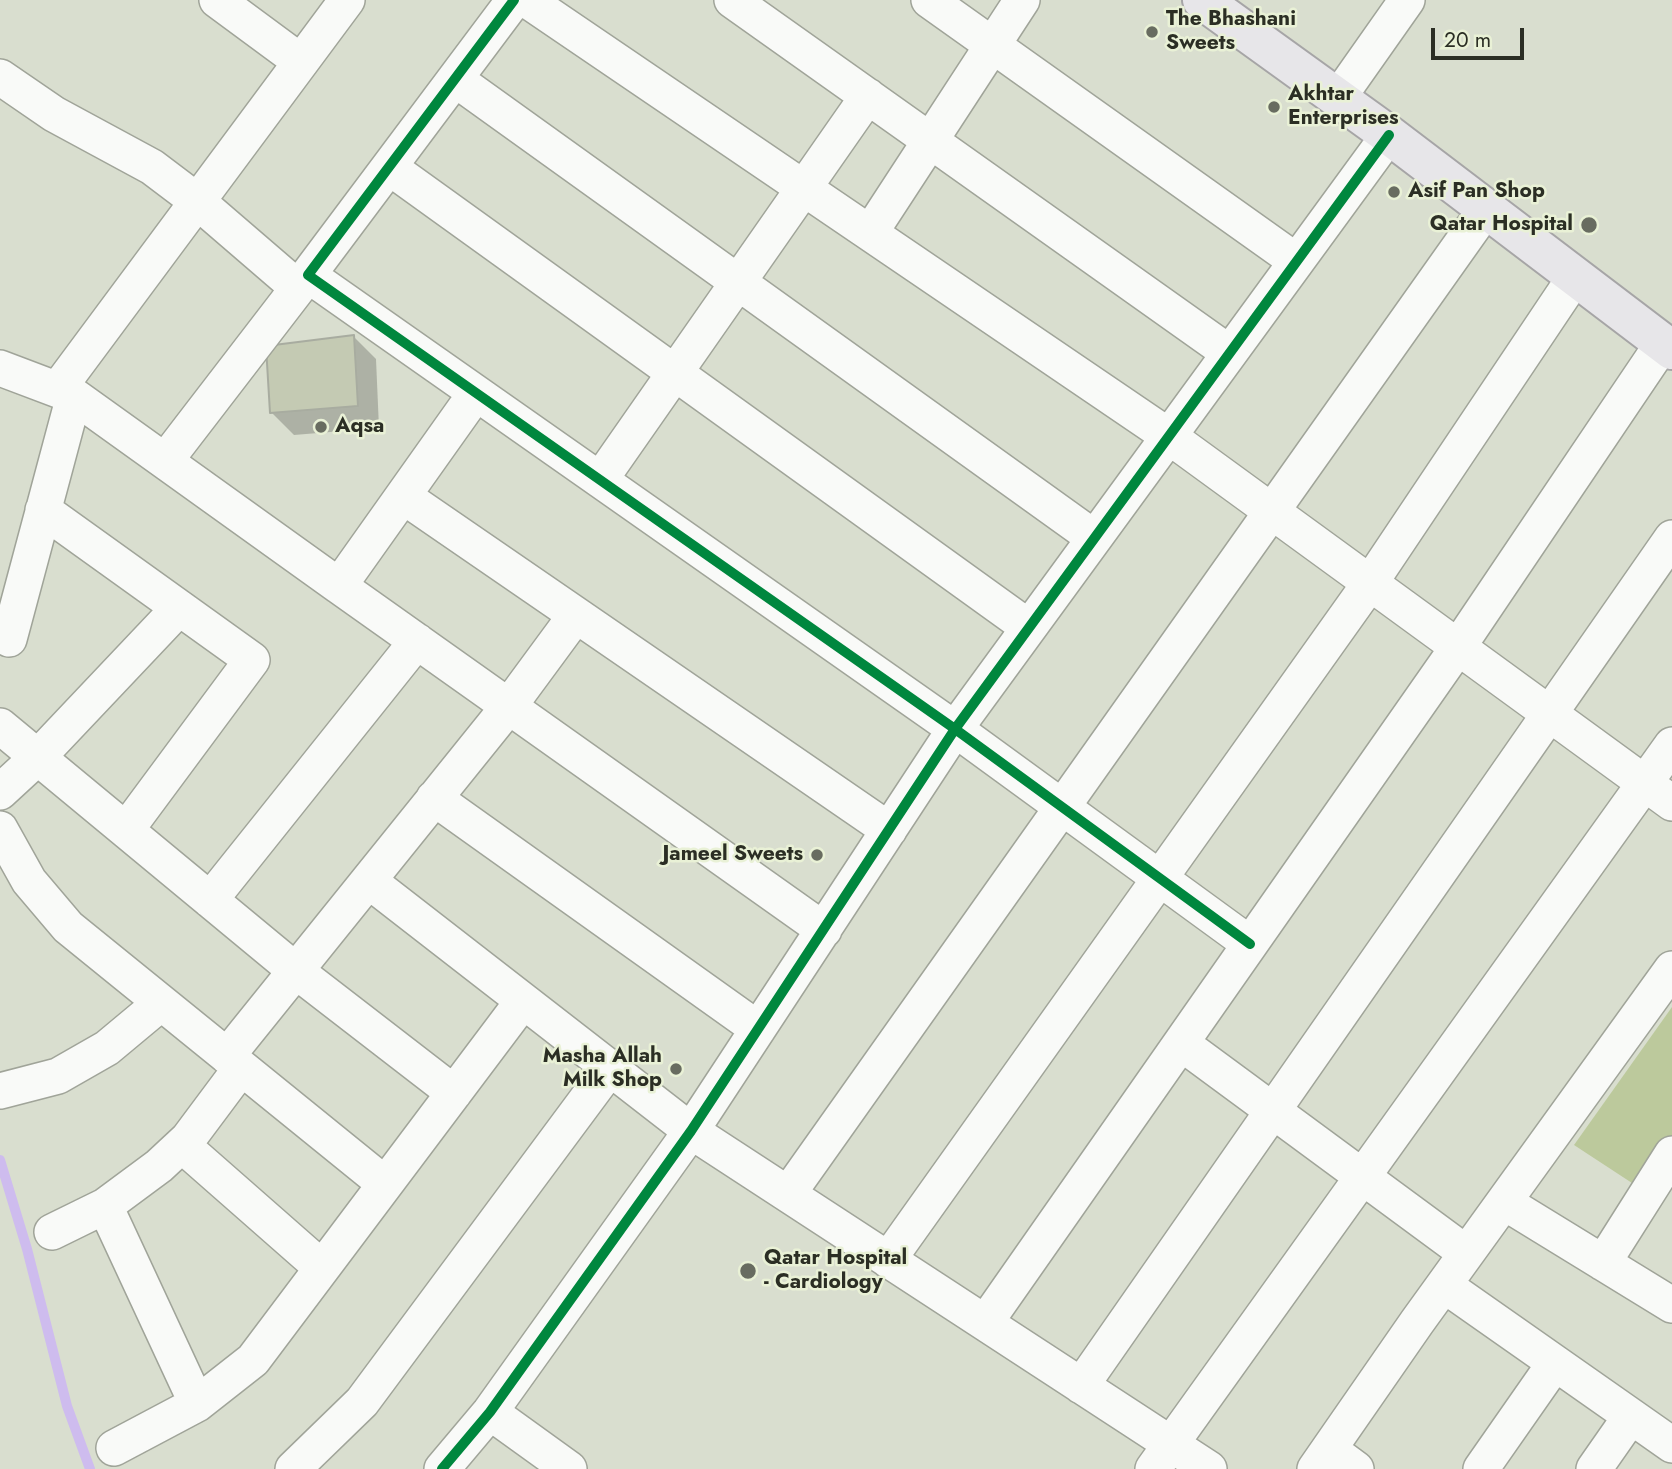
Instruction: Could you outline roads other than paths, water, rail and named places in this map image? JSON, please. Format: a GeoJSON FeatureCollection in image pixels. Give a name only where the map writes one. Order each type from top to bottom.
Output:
{"type":"FeatureCollection","features":[{"type":"Feature","properties":{"kind":"main road"},"geometry":{"type":"LineString","coordinates":[[1202,0],[1389,135],[1667,347]]}},
{"type":"Feature","properties":{"kind":"street"},"geometry":{"type":"LineString","coordinates":[[217,0],[301,62]]}},
{"type":"Feature","properties":{"kind":"street"},"geometry":{"type":"LineString","coordinates":[[9,639],[43,510],[66,393],[197,201],[346,0]]}},
{"type":"Feature","properties":{"kind":"street"},"geometry":{"type":"LineString","coordinates":[[165,461],[514,0]]}},
{"type":"Feature","properties":{"kind":"street"},"geometry":{"type":"LineString","coordinates":[[527,0],[1167,435],[1659,793]]}},
{"type":"Feature","properties":{"kind":"street"},"geometry":{"type":"LineString","coordinates":[[732,0],[1228,352]]}},
{"type":"Feature","properties":{"kind":"street"},"geometry":{"type":"LineString","coordinates":[[929,0],[1296,261]]}},
{"type":"Feature","properties":{"kind":"street"},"geometry":{"type":"LineString","coordinates":[[870,233],[1022,0]]}},
{"type":"Feature","properties":{"kind":"street"},"geometry":{"type":"LineString","coordinates":[[1338,98],[1407,0]]}},
{"type":"Feature","properties":{"kind":"street"},"geometry":{"type":"LineString","coordinates":[[0,77],[54,114],[152,167],[303,281],[476,393],[955,729],[1250,944]]}},
{"type":"Feature","properties":{"kind":"street"},"geometry":{"type":"LineString","coordinates":[[455,79],[1093,537]]}},
{"type":"Feature","properties":{"kind":"street"},"geometry":{"type":"LineString","coordinates":[[600,480],[868,96]]}},
{"type":"Feature","properties":{"kind":"street"},"geometry":{"type":"LineString","coordinates":[[442,1469],[490,1412],[691,1131],[955,729],[1167,435],[1389,135]]}},
{"type":"Feature","properties":{"kind":"street"},"geometry":{"type":"LineString","coordinates":[[389,167],[1028,627]]}},
{"type":"Feature","properties":{"kind":"street"},"geometry":{"type":"LineString","coordinates":[[788,1194],[1486,209]]}},
{"type":"Feature","properties":{"kind":"street"},"geometry":{"type":"LineString","coordinates":[[888,1260],[1370,583],[1575,276]]}},
{"type":"Feature","properties":{"kind":"street"},"geometry":{"type":"LineString","coordinates":[[985,1323],[1667,347]]}},
{"type":"Feature","properties":{"kind":"street"},"geometry":{"type":"LineString","coordinates":[[0,368],[66,393],[824,930]]}},
{"type":"Feature","properties":{"kind":"street"},"geometry":{"type":"LineString","coordinates":[[339,586],[476,393]]}},
{"type":"Feature","properties":{"kind":"street"},"geometry":{"type":"LineString","coordinates":[[403,496],[889,830]]}},
{"type":"Feature","properties":{"kind":"street"},"geometry":{"type":"LineString","coordinates":[[43,510],[252,660],[126,830]]}},
{"type":"Feature","properties":{"kind":"street"},"geometry":{"type":"LineString","coordinates":[[1081,1386],[1672,538]]}},
{"type":"Feature","properties":{"kind":"street"},"geometry":{"type":"LineString","coordinates":[[0,792],[38,757],[179,608]]}},
{"type":"Feature","properties":{"kind":"street"},"geometry":{"type":"LineString","coordinates":[[52,1232],[105,1206],[181,1145],[296,971],[509,706],[576,615]]}},
{"type":"Feature","properties":{"kind":"street"},"geometry":{"type":"LineString","coordinates":[[210,900],[417,641]]}},
{"type":"Feature","properties":{"kind":"street"},"geometry":{"type":"LineString","coordinates":[[0,726],[296,971],[454,1093]]}},
{"type":"Feature","properties":{"kind":"street"},"geometry":{"type":"LineString","coordinates":[[1162,1457],[1363,1177],[1659,793],[1672,745]]}},
{"type":"Feature","properties":{"kind":"street"},"geometry":{"type":"LineString","coordinates":[[434,798],[758,1029]]}},
{"type":"Feature","properties":{"kind":"street"},"geometry":{"type":"LineString","coordinates":[[0,830],[29,881],[68,928],[385,1184]]}},
{"type":"Feature","properties":{"kind":"street"},"geometry":{"type":"LineString","coordinates":[[369,881],[691,1131],[1081,1386],[1162,1457],[1209,1469]]}},
{"type":"Feature","properties":{"kind":"street"},"geometry":{"type":"LineString","coordinates":[[1333,1462],[1444,1284],[1672,969]]}},
{"type":"Feature","properties":{"kind":"street"},"geometry":{"type":"LineString","coordinates":[[114,1448],[197,1404],[253,1360],[523,1001]]}},
{"type":"Feature","properties":{"kind":"street"},"geometry":{"type":"LineString","coordinates":[[0,1091],[58,1076],[107,1048],[161,1003]]}},
{"type":"Feature","properties":{"kind":"street"},"geometry":{"type":"LineString","coordinates":[[1181,1043],[1466,1253]]}},
{"type":"Feature","properties":{"kind":"street"},"geometry":{"type":"LineString","coordinates":[[293,1469],[362,1402],[610,1068]]}},
{"type":"Feature","properties":{"kind":"street"},"geometry":{"type":"LineString","coordinates":[[181,1145],[322,1268]]}},
{"type":"Feature","properties":{"kind":"street"},"geometry":{"type":"LineString","coordinates":[[1603,1263],[1672,1154]]}},
{"type":"Feature","properties":{"kind":"street"},"geometry":{"type":"LineString","coordinates":[[1504,1202],[1672,1306]]}},
{"type":"Feature","properties":{"kind":"street"},"geometry":{"type":"LineString","coordinates":[[105,1206],[197,1404]]}},
{"type":"Feature","properties":{"kind":"street"},"geometry":{"type":"LineString","coordinates":[[1444,1284],[1672,1446]]}},
{"type":"Feature","properties":{"kind":"street"},"geometry":{"type":"LineString","coordinates":[[1481,1469],[1555,1363]]}},
{"type":"Feature","properties":{"kind":"street"},"geometry":{"type":"LineString","coordinates":[[490,1412],[569,1469]]}},
{"type":"Feature","properties":{"kind":"street"},"geometry":{"type":"LineString","coordinates":[[1594,1469],[1631,1416]]}},
{"type":"Feature","properties":{"kind":"waterway"},"geometry":{"type":"LineString","coordinates":[[0,1160],[27,1249],[67,1406],[90,1469]]}},
{"type":"Feature","properties":{"kind":"place","name":"The Bhashani Sweets"},"geometry":{"type":"Point","coordinates":[1152,32]}},
{"type":"Feature","properties":{"kind":"place","name":"Akhtar Enterprises"},"geometry":{"type":"Point","coordinates":[1274,107]}},
{"type":"Feature","properties":{"kind":"place","name":"Asif Pan Shop"},"geometry":{"type":"Point","coordinates":[1394,192]}},
{"type":"Feature","properties":{"kind":"place","name":"Qatar Hospital"},"geometry":{"type":"Point","coordinates":[1589,225]}},
{"type":"Feature","properties":{"kind":"place","name":"Aqsa"},"geometry":{"type":"Point","coordinates":[321,427]}},
{"type":"Feature","properties":{"kind":"place","name":"Jameel Sweets"},"geometry":{"type":"Point","coordinates":[817,855]}},
{"type":"Feature","properties":{"kind":"place","name":"Masha Allah Milk Shop"},"geometry":{"type":"Point","coordinates":[676,1069]}},
{"type":"Feature","properties":{"kind":"place","name":"Qatar Hospital - Cardiology"},"geometry":{"type":"Point","coordinates":[748,1271]}}]}
